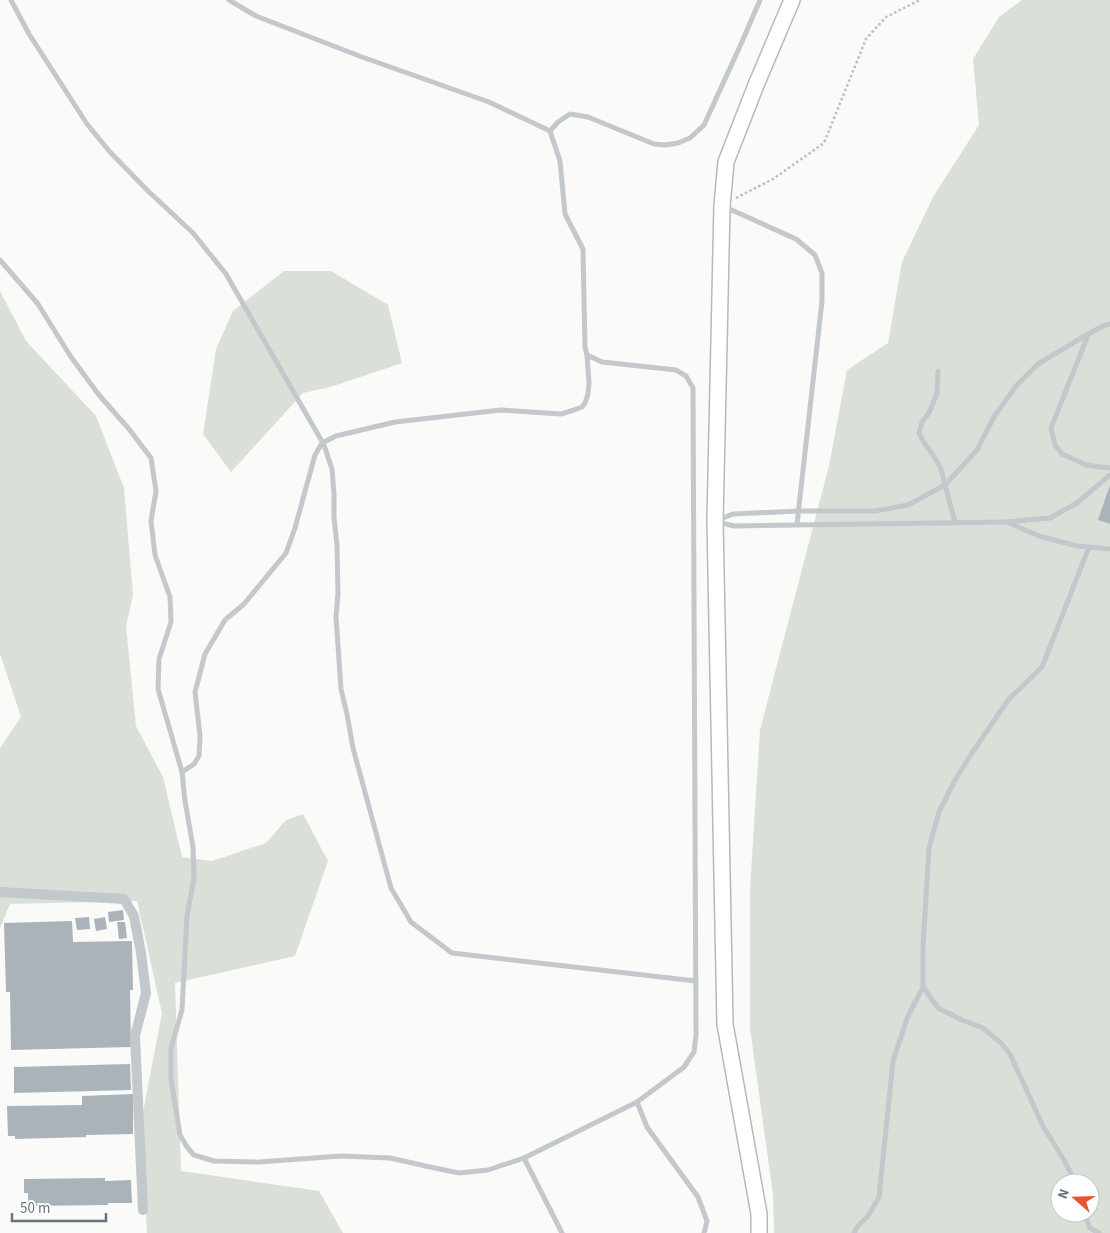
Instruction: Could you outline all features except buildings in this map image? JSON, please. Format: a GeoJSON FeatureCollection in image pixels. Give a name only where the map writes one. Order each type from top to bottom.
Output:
{"type":"FeatureCollection","features":[{"type":"Feature","properties":{"kind":"street"},"geometry":{"type":"LineString","coordinates":[[759,1233],[759,1214],[725,1024],[715,521],[722,206],[726,162],[792,0]]}},
{"type":"Feature","properties":{"kind":"street"},"geometry":{"type":"LineString","coordinates":[[0,892],[124,899],[134,916],[146,993],[135,1036],[143,1210]]}},
{"type":"Feature","properties":{"kind":"lane"},"geometry":{"type":"LineString","coordinates":[[11,0],[29,34],[87,124],[110,152],[193,233],[226,274],[322,443],[332,469],[337,544],[338,593],[336,617],[341,689],[353,748],[391,888],[411,922],[452,953],[696,982]]}},
{"type":"Feature","properties":{"kind":"lane"},"geometry":{"type":"LineString","coordinates":[[182,772],[194,764],[199,756],[200,736],[195,692],[205,654],[225,620],[244,604],[286,553],[295,528],[315,455],[322,443],[336,436],[395,422],[501,410],[561,414],[582,407],[588,394],[583,249],[565,214],[560,161],[550,131],[489,102],[362,57],[256,16],[229,0]]}},
{"type":"Feature","properties":{"kind":"lane"},"geometry":{"type":"LineString","coordinates":[[550,131],[558,122],[570,114],[588,117],[654,144],[678,143],[690,138],[704,125],[760,0]]}},
{"type":"Feature","properties":{"kind":"lane"},"geometry":{"type":"LineString","coordinates":[[722,206],[796,239],[815,255],[822,274],[822,301],[797,524]]}},
{"type":"Feature","properties":{"kind":"lane"},"geometry":{"type":"LineString","coordinates":[[0,260],[38,304],[71,357],[99,395],[151,458],[156,491],[151,521],[156,554],[170,596],[171,622],[159,659],[158,689],[182,772],[193,847],[194,878],[187,916],[182,1010],[171,1048],[171,1079],[180,1135],[194,1155],[214,1161],[259,1162],[341,1156],[390,1158],[459,1173],[488,1170],[524,1158],[637,1102],[684,1067],[694,1052],[696,1035],[696,982],[693,388],[686,376],[676,370],[602,362],[587,355]]}},
{"type":"Feature","properties":{"kind":"lane"},"geometry":{"type":"LineString","coordinates":[[715,521],[733,514],[799,511],[874,511],[908,504],[945,485],[977,450],[994,417],[1016,386],[1038,364],[1088,334],[1110,324]]}},
{"type":"Feature","properties":{"kind":"lane"},"geometry":{"type":"LineString","coordinates":[[1088,334],[1050,428],[1055,445],[1062,454],[1086,465],[1110,468]]}},
{"type":"Feature","properties":{"kind":"lane"},"geometry":{"type":"LineString","coordinates":[[938,371],[936,393],[929,413],[922,422],[919,432],[941,469],[955,522]]}},
{"type":"Feature","properties":{"kind":"lane"},"geometry":{"type":"LineString","coordinates":[[715,521],[734,526],[1006,522],[1050,518],[1077,503],[1110,475]]}},
{"type":"Feature","properties":{"kind":"lane"},"geometry":{"type":"LineString","coordinates":[[1006,522],[1039,536],[1077,546],[1110,549]]}},
{"type":"Feature","properties":{"kind":"lane"},"geometry":{"type":"LineString","coordinates":[[854,1233],[868,1216],[879,1198],[894,1060],[908,1016],[923,987],[929,848],[939,812],[972,753],[1008,700],[1042,667],[1090,547]]}},
{"type":"Feature","properties":{"kind":"lane"},"geometry":{"type":"LineString","coordinates":[[923,987],[938,1008],[983,1028],[1001,1043],[1010,1054],[1043,1126],[1071,1173]]}},
{"type":"Feature","properties":{"kind":"lane"},"geometry":{"type":"LineString","coordinates":[[637,1102],[647,1127],[698,1196],[707,1221],[704,1233]]}},
{"type":"Feature","properties":{"kind":"lane"},"geometry":{"type":"LineString","coordinates":[[524,1158],[562,1233]]}},
{"type":"Feature","properties":{"kind":"lane"},"geometry":{"type":"LineString","coordinates":[[1088,1223],[1090,1228],[1099,1233]]}},
{"type":"Feature","properties":{"kind":"path"},"geometry":{"type":"LineString","coordinates":[[722,206],[773,179],[824,144],[866,39],[886,17],[920,0]]}},
{"type":"Feature","properties":{"kind":"shaded area"},"geometry":{"type":"Polygon","coordinates":[[[1022,0],[1110,0],[1110,1233],[774,1233],[773,1195],[750,1028],[750,889],[760,730],[829,466],[847,370],[888,343],[902,262],[933,197],[979,125],[973,59],[999,17],[1022,0]]]}},
{"type":"Feature","properties":{"kind":"shaded area"},"geometry":{"type":"Polygon","coordinates":[[[284,271],[331,271],[388,305],[402,363],[330,387],[303,393],[231,472],[203,434],[216,349],[233,311],[284,271]]]}},
{"type":"Feature","properties":{"kind":"shaded area"},"geometry":{"type":"Polygon","coordinates":[[[0,291],[26,341],[96,416],[124,488],[133,595],[126,626],[136,726],[163,777],[182,857],[212,861],[266,843],[286,820],[303,814],[328,861],[295,956],[175,983],[181,1171],[319,1191],[343,1233],[147,1233],[141,1123],[162,1013],[137,901],[10,904],[0,928],[0,748],[21,717],[0,654],[0,291]]]}}]}
